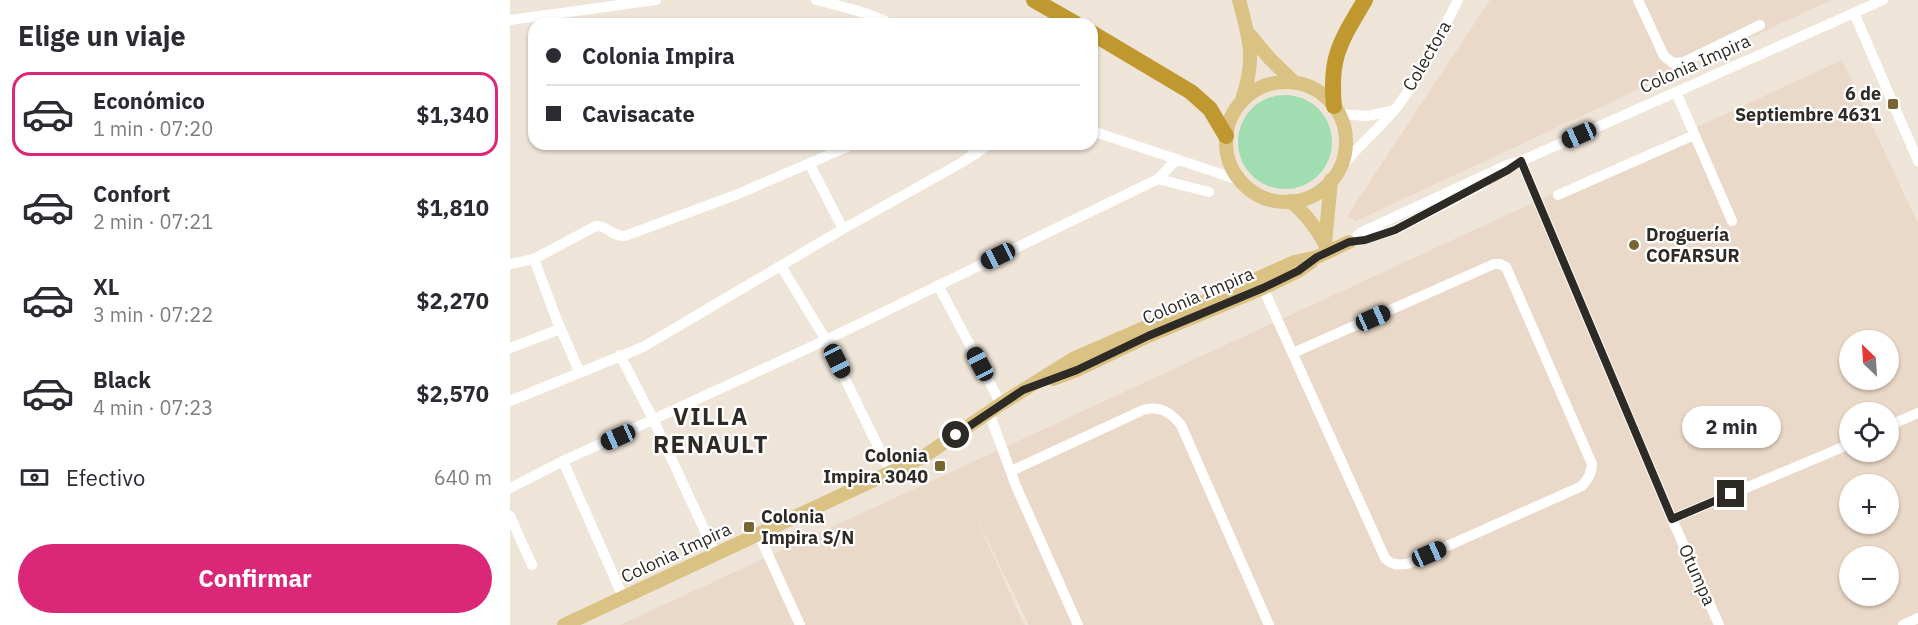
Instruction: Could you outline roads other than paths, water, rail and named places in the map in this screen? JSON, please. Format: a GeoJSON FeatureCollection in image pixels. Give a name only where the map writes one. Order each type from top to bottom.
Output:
{"type":"FeatureCollection","features":[{"type":"Feature","properties":{"kind":"highway"},"geometry":{"type":"LineString","coordinates":[[1034,0],[1066,18]]}},
{"type":"Feature","properties":{"kind":"highway"},"geometry":{"type":"LineString","coordinates":[[1336,110],[1332,76],[1334,63],[1341,42],[1365,0]]}},
{"type":"Feature","properties":{"kind":"highway"},"geometry":{"type":"LineString","coordinates":[[1098,37],[1181,85],[1198,98],[1218,120],[1226,136]]}},
{"type":"Feature","properties":{"kind":"main road"},"geometry":{"type":"LineString","coordinates":[[1239,0],[1250,35],[1250,70],[1241,102],[1230,120],[1226,136],[1229,161],[1239,180],[1263,197],[1290,201],[1308,197],[1317,192],[1334,176],[1342,162],[1345,143],[1343,124],[1327,98],[1313,88],[1295,83],[1268,84],[1241,102]]}},
{"type":"Feature","properties":{"kind":"main road"},"geometry":{"type":"LineString","coordinates":[[1250,35],[1295,83]]}},
{"type":"Feature","properties":{"kind":"main road"},"geometry":{"type":"LineString","coordinates":[[1323,250],[1334,176]]}},
{"type":"Feature","properties":{"kind":"main road"},"geometry":{"type":"LineString","coordinates":[[1290,201],[1306,215],[1323,250]]}},
{"type":"Feature","properties":{"kind":"main road","name":"Colonia Impira"},"geometry":{"type":"LineString","coordinates":[[564,625],[923,457],[1073,359],[1323,250],[1349,242]]}},
{"type":"Feature","properties":{"kind":"main road","name":"Colonia Impira"},"geometry":{"type":"LineString","coordinates":[[1023,390],[1077,370],[1148,336],[1263,288],[1298,271],[1323,250]]}},
{"type":"Feature","properties":{"kind":"street"},"geometry":{"type":"LineString","coordinates":[[510,20],[656,0]]}},
{"type":"Feature","properties":{"kind":"street"},"geometry":{"type":"LineString","coordinates":[[816,0],[877,18]]}},
{"type":"Feature","properties":{"kind":"street","name":"Colectora"},"geometry":{"type":"LineString","coordinates":[[1334,176],[1394,110],[1425,65],[1458,0]]}},
{"type":"Feature","properties":{"kind":"street"},"geometry":{"type":"LineString","coordinates":[[1638,0],[1664,56],[1673,63],[1684,62],[1761,26]]}},
{"type":"Feature","properties":{"kind":"street","name":"Colonia Impira"},"geometry":{"type":"LineString","coordinates":[[1349,242],[1362,232],[1507,165],[1521,161],[1883,0]]}},
{"type":"Feature","properties":{"kind":"street"},"geometry":{"type":"LineString","coordinates":[[1854,14],[1918,161]]}},
{"type":"Feature","properties":{"kind":"street"},"geometry":{"type":"LineString","coordinates":[[1676,92],[1732,221]]}},
{"type":"Feature","properties":{"kind":"street"},"geometry":{"type":"LineString","coordinates":[[1336,110],[1367,116],[1394,110]]}},
{"type":"Feature","properties":{"kind":"street"},"geometry":{"type":"LineString","coordinates":[[1098,133],[1239,180]]}},
{"type":"Feature","properties":{"kind":"street"},"geometry":{"type":"LineString","coordinates":[[1558,195],[1694,135]]}},
{"type":"Feature","properties":{"kind":"street"},"geometry":{"type":"LineString","coordinates":[[510,264],[534,259],[596,226],[602,226],[619,237],[625,236],[810,165],[841,150]]}},
{"type":"Feature","properties":{"kind":"street"},"geometry":{"type":"LineString","coordinates":[[973,150],[976,154]]}},
{"type":"Feature","properties":{"kind":"street"},"geometry":{"type":"LineString","coordinates":[[510,401],[579,371],[643,347],[981,150]]}},
{"type":"Feature","properties":{"kind":"street"},"geometry":{"type":"LineString","coordinates":[[510,488],[563,461],[826,340],[1158,179],[1177,159]]}},
{"type":"Feature","properties":{"kind":"street","name":"Otumpa"},"geometry":{"type":"LineString","coordinates":[[1521,161],[1719,625]]}},
{"type":"Feature","properties":{"kind":"street"},"geometry":{"type":"LineString","coordinates":[[810,165],[843,229]]}},
{"type":"Feature","properties":{"kind":"street"},"geometry":{"type":"LineString","coordinates":[[1158,179],[1209,192]]}},
{"type":"Feature","properties":{"kind":"street"},"geometry":{"type":"LineString","coordinates":[[534,259],[579,371]]}},
{"type":"Feature","properties":{"kind":"street"},"geometry":{"type":"LineString","coordinates":[[1263,288],[1385,558],[1389,562],[1399,565],[1407,564],[1571,491],[1582,486],[1592,471],[1592,464],[1506,267],[1500,264],[1494,264],[1293,353]]}},
{"type":"Feature","properties":{"kind":"street"},"geometry":{"type":"LineString","coordinates":[[782,266],[826,340],[891,473]]}},
{"type":"Feature","properties":{"kind":"street"},"geometry":{"type":"LineString","coordinates":[[938,285],[1001,404]]}},
{"type":"Feature","properties":{"kind":"street"},"geometry":{"type":"LineString","coordinates":[[510,348],[560,328]]}},
{"type":"Feature","properties":{"kind":"street"},"geometry":{"type":"LineString","coordinates":[[620,355],[654,421],[716,555]]}},
{"type":"Feature","properties":{"kind":"street"},"geometry":{"type":"LineString","coordinates":[[1011,471],[1143,410],[1161,408],[1173,415],[1182,425],[1269,625]]}},
{"type":"Feature","properties":{"kind":"street"},"geometry":{"type":"LineString","coordinates":[[988,413],[1078,625]]}},
{"type":"Feature","properties":{"kind":"street"},"geometry":{"type":"LineString","coordinates":[[1899,421],[1918,413]]}},
{"type":"Feature","properties":{"kind":"street"},"geometry":{"type":"LineString","coordinates":[[1672,519],[1839,449]]}},
{"type":"Feature","properties":{"kind":"street"},"geometry":{"type":"LineString","coordinates":[[563,461],[624,597]]}},
{"type":"Feature","properties":{"kind":"street"},"geometry":{"type":"LineString","coordinates":[[510,516],[532,565]]}},
{"type":"Feature","properties":{"kind":"street"},"geometry":{"type":"LineString","coordinates":[[759,535],[800,625]]}},
{"type":"Feature","properties":{"kind":"street"},"geometry":{"type":"LineString","coordinates":[[1903,625],[1918,618]]}},
{"type":"Feature","properties":{"kind":"place","name":"6 de Septiembre 4631"},"geometry":{"type":"Point","coordinates":[1893,104]}},
{"type":"Feature","properties":{"kind":"place","name":"Droguería COFARSUR"},"geometry":{"type":"Point","coordinates":[1634,245]}},
{"type":"Feature","properties":{"kind":"place","name":"Colonia Impira 3040"},"geometry":{"type":"Point","coordinates":[940,466]}},
{"type":"Feature","properties":{"kind":"place","name":"Colonia Impira S/N"},"geometry":{"type":"Point","coordinates":[749,527]}},
{"type":"Feature","properties":{"kind":"district","name":"VILLA RENAULT"},"geometry":{"type":"Point","coordinates":[711,431]}}]}
